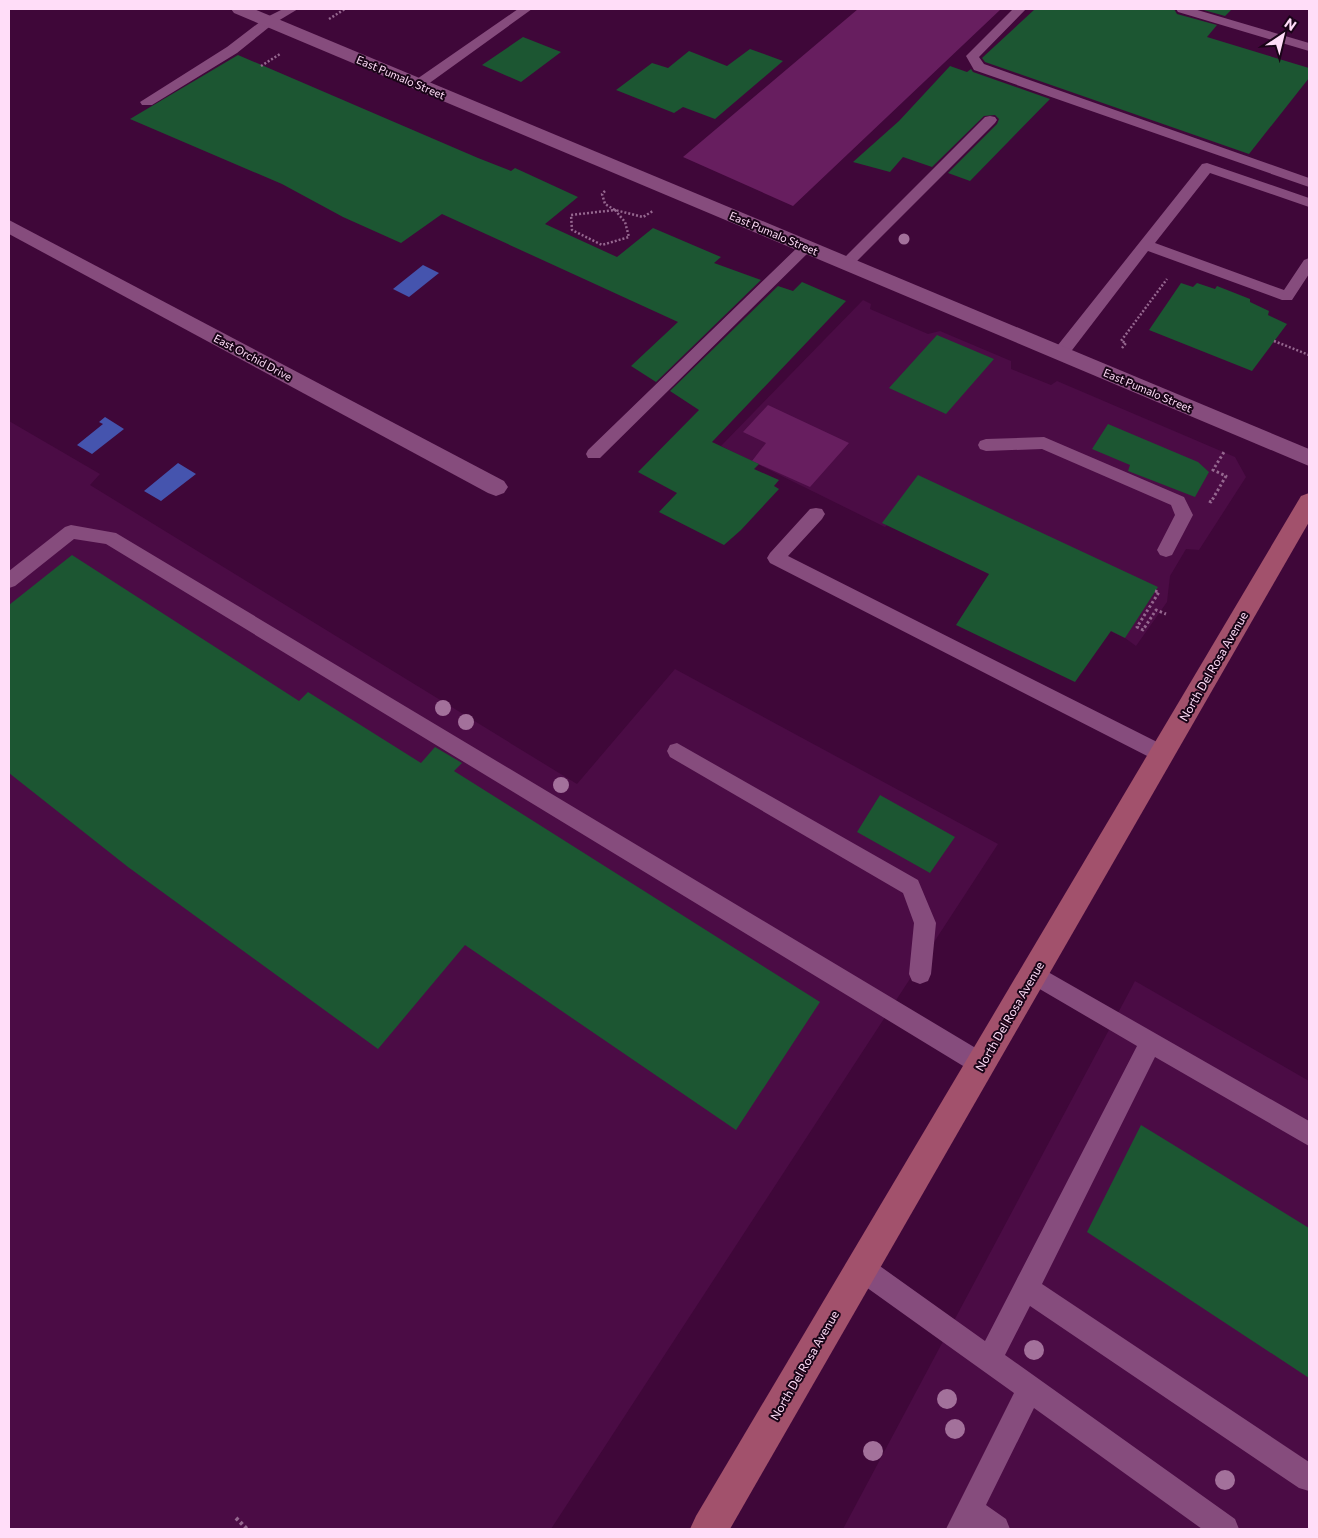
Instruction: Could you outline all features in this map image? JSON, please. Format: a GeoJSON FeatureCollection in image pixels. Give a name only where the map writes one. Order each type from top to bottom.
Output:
{"type":"FeatureCollection","features":[{"type":"Feature","properties":{"kind":"main road","name":"North Del Rosa Avenue"},"geometry":{"type":"LineString","coordinates":[[709,1529],[1309,502]]}},
{"type":"Feature","properties":{"kind":"street","name":"East Pumalo Street"},"geometry":{"type":"LineString","coordinates":[[240,9],[1309,458]]}},
{"type":"Feature","properties":{"kind":"street","name":"East Orchid Drive"},"geometry":{"type":"LineString","coordinates":[[9,226],[496,487]]}},
{"type":"Feature","properties":{"kind":"lane"},"geometry":{"type":"LineString","coordinates":[[147,102],[232,50],[269,21],[292,9]]}},
{"type":"Feature","properties":{"kind":"lane"},"geometry":{"type":"LineString","coordinates":[[419,84],[526,9]]}},
{"type":"Feature","properties":{"kind":"lane"},"geometry":{"type":"LineString","coordinates":[[1020,9],[972,56],[979,66],[1309,183]]}},
{"type":"Feature","properties":{"kind":"lane"},"geometry":{"type":"LineString","coordinates":[[1182,9],[1309,47]]}},
{"type":"Feature","properties":{"kind":"lane"},"geometry":{"type":"LineString","coordinates":[[846,264],[990,120]]}},
{"type":"Feature","properties":{"kind":"lane"},"geometry":{"type":"LineString","coordinates":[[1060,354],[1207,167],[1309,203]]}},
{"type":"Feature","properties":{"kind":"lane"},"geometry":{"type":"LineString","coordinates":[[1145,245],[1287,297],[1309,263]]}},
{"type":"Feature","properties":{"kind":"lane"},"geometry":{"type":"LineString","coordinates":[[594,454],[806,247]]}},
{"type":"Feature","properties":{"kind":"lane"},"geometry":{"type":"LineString","coordinates":[[986,445],[1044,443],[1178,501],[1184,515],[1166,550]]}},
{"type":"Feature","properties":{"kind":"lane"},"geometry":{"type":"LineString","coordinates":[[816,514],[776,558],[1162,754]]}},
{"type":"Feature","properties":{"kind":"lane"},"geometry":{"type":"LineString","coordinates":[[9,581],[71,532],[110,538],[981,1064]]}},
{"type":"Feature","properties":{"kind":"lane"},"geometry":{"type":"LineString","coordinates":[[677,751],[911,887],[925,923],[920,974]]}},
{"type":"Feature","properties":{"kind":"lane"},"geometry":{"type":"LineString","coordinates":[[1034,974],[1309,1134]]}},
{"type":"Feature","properties":{"kind":"lane"},"geometry":{"type":"LineString","coordinates":[[989,1359],[1151,1042]]}},
{"type":"Feature","properties":{"kind":"lane"},"geometry":{"type":"LineString","coordinates":[[861,1268],[1225,1529]]}},
{"type":"Feature","properties":{"kind":"lane"},"geometry":{"type":"LineString","coordinates":[[1026,1288],[1309,1478]]}},
{"type":"Feature","properties":{"kind":"lane"},"geometry":{"type":"LineString","coordinates":[[996,1529],[965,1520],[1030,1388]]}},
{"type":"Feature","properties":{"kind":"path"},"geometry":{"type":"LineString","coordinates":[[328,19],[344,9]]}},
{"type":"Feature","properties":{"kind":"path"},"geometry":{"type":"LineString","coordinates":[[261,66],[282,53]]}},
{"type":"Feature","properties":{"kind":"path"},"geometry":{"type":"LineString","coordinates":[[607,190],[602,194],[605,204],[615,210],[643,217],[655,210]]}},
{"type":"Feature","properties":{"kind":"path"},"geometry":{"type":"LineString","coordinates":[[615,210],[625,222],[629,237],[602,245],[572,230],[571,215],[615,210]]}},
{"type":"Feature","properties":{"kind":"path"},"geometry":{"type":"LineString","coordinates":[[1119,353],[1126,343],[1121,341],[1172,271]]}},
{"type":"Feature","properties":{"kind":"path"},"geometry":{"type":"LineString","coordinates":[[1274,341],[1309,355]]}},
{"type":"Feature","properties":{"kind":"path"},"geometry":{"type":"LineString","coordinates":[[1203,498],[1210,502],[1226,476],[1213,470],[1225,451]]}},
{"type":"Feature","properties":{"kind":"path"},"geometry":{"type":"LineString","coordinates":[[1155,591],[1158,592],[1137,627],[1143,630],[1156,610],[1166,614]]}},
{"type":"Feature","properties":{"kind":"path"},"geometry":{"type":"LineString","coordinates":[[236,1518],[247,1529]]}},
{"type":"Feature","properties":{"kind":"shaded area"},"geometry":{"type":"Polygon","coordinates":[[[858,9],[1001,9],[793,206],[683,157],[858,9]]]}},
{"type":"Feature","properties":{"kind":"shaded area"},"geometry":{"type":"Polygon","coordinates":[[[863,300],[871,304],[870,309],[928,334],[940,331],[1011,361],[1011,369],[1051,385],[1057,381],[1235,457],[1246,477],[1199,550],[1186,549],[1170,576],[1167,602],[1136,646],[1125,638],[887,525],[885,527],[721,446],[863,300]]]}},
{"type":"Feature","properties":{"kind":"shaded area"},"geometry":{"type":"Polygon","coordinates":[[[768,405],[849,443],[810,487],[752,461],[766,443],[743,432],[768,405]]]}},
{"type":"Feature","properties":{"kind":"shaded area"},"geometry":{"type":"Polygon","coordinates":[[[9,421],[100,474],[90,485],[577,784],[675,669],[998,844],[551,1529],[9,1529],[9,421]]]}},
{"type":"Feature","properties":{"kind":"shaded area"},"geometry":{"type":"Polygon","coordinates":[[[1135,981],[1309,1081],[1309,1529],[843,1529],[1135,981]]]}},
{"type":"Feature","properties":{"kind":"water"},"geometry":{"type":"Polygon","coordinates":[[[423,265],[439,273],[409,297],[393,289],[423,265]]]}},
{"type":"Feature","properties":{"kind":"water"},"geometry":{"type":"Polygon","coordinates":[[[105,417],[124,429],[92,454],[77,445],[103,424],[99,422],[105,417]]]}},
{"type":"Feature","properties":{"kind":"water"},"geometry":{"type":"Polygon","coordinates":[[[178,463],[196,474],[161,501],[144,491],[178,463]]]}},
{"type":"Feature","properties":{"kind":"building"},"geometry":{"type":"Polygon","coordinates":[[[1035,9],[1174,9],[1177,14],[1217,25],[1207,37],[1309,68],[1309,78],[1249,154],[985,62],[982,58],[1035,9]]]}},
{"type":"Feature","properties":{"kind":"building"},"geometry":{"type":"Polygon","coordinates":[[[1200,9],[1232,9],[1225,16],[1200,9]]]}},
{"type":"Feature","properties":{"kind":"building"},"geometry":{"type":"Polygon","coordinates":[[[523,37],[561,52],[521,82],[482,65],[523,37]]]}},
{"type":"Feature","properties":{"kind":"building"},"geometry":{"type":"Polygon","coordinates":[[[750,49],[783,61],[715,119],[683,107],[674,113],[616,90],[652,63],[668,68],[689,51],[727,66],[750,49]]]}},
{"type":"Feature","properties":{"kind":"building"},"geometry":{"type":"Polygon","coordinates":[[[238,55],[478,158],[511,171],[515,168],[578,197],[545,224],[617,257],[653,228],[721,257],[714,263],[761,280],[656,382],[631,366],[678,322],[442,214],[401,243],[343,217],[282,184],[130,119],[238,55]]]}},
{"type":"Feature","properties":{"kind":"building"},"geometry":{"type":"Polygon","coordinates":[[[950,66],[967,72],[971,69],[973,72],[1050,99],[970,181],[948,173],[997,124],[999,119],[995,115],[984,116],[932,167],[903,157],[890,172],[853,162],[899,121],[950,66]]]}},
{"type":"Feature","properties":{"kind":"building"},"geometry":{"type":"Polygon","coordinates":[[[802,282],[846,301],[712,442],[759,464],[754,469],[779,480],[774,486],[779,489],[741,530],[724,545],[659,512],[677,493],[638,472],[699,410],[670,391],[778,286],[793,291],[802,282]]]}},
{"type":"Feature","properties":{"kind":"building"},"geometry":{"type":"Polygon","coordinates":[[[1181,283],[1193,287],[1197,283],[1215,289],[1217,286],[1250,299],[1250,302],[1269,311],[1268,315],[1287,324],[1252,371],[1149,330],[1181,283]]]}},
{"type":"Feature","properties":{"kind":"building"},"geometry":{"type":"Polygon","coordinates":[[[937,335],[994,359],[946,414],[889,388],[937,335]]]}},
{"type":"Feature","properties":{"kind":"building"},"geometry":{"type":"Polygon","coordinates":[[[1108,424],[1198,462],[1209,472],[1195,497],[1128,471],[1130,465],[1092,449],[1108,424]]]}},
{"type":"Feature","properties":{"kind":"building"},"geometry":{"type":"Polygon","coordinates":[[[918,475],[1158,587],[1125,638],[1111,631],[1075,682],[956,625],[989,574],[882,523],[918,475]]]}},
{"type":"Feature","properties":{"kind":"building"},"geometry":{"type":"Polygon","coordinates":[[[72,555],[299,701],[308,692],[421,763],[435,747],[462,763],[454,771],[820,1002],[736,1130],[465,945],[378,1049],[128,867],[9,773],[9,605],[72,555]]]}},
{"type":"Feature","properties":{"kind":"building"},"geometry":{"type":"Polygon","coordinates":[[[880,795],[955,837],[930,873],[857,832],[880,795]]]}},
{"type":"Feature","properties":{"kind":"building"},"geometry":{"type":"Polygon","coordinates":[[[1141,1125],[1309,1228],[1309,1378],[1087,1232],[1141,1125]]]}}]}
